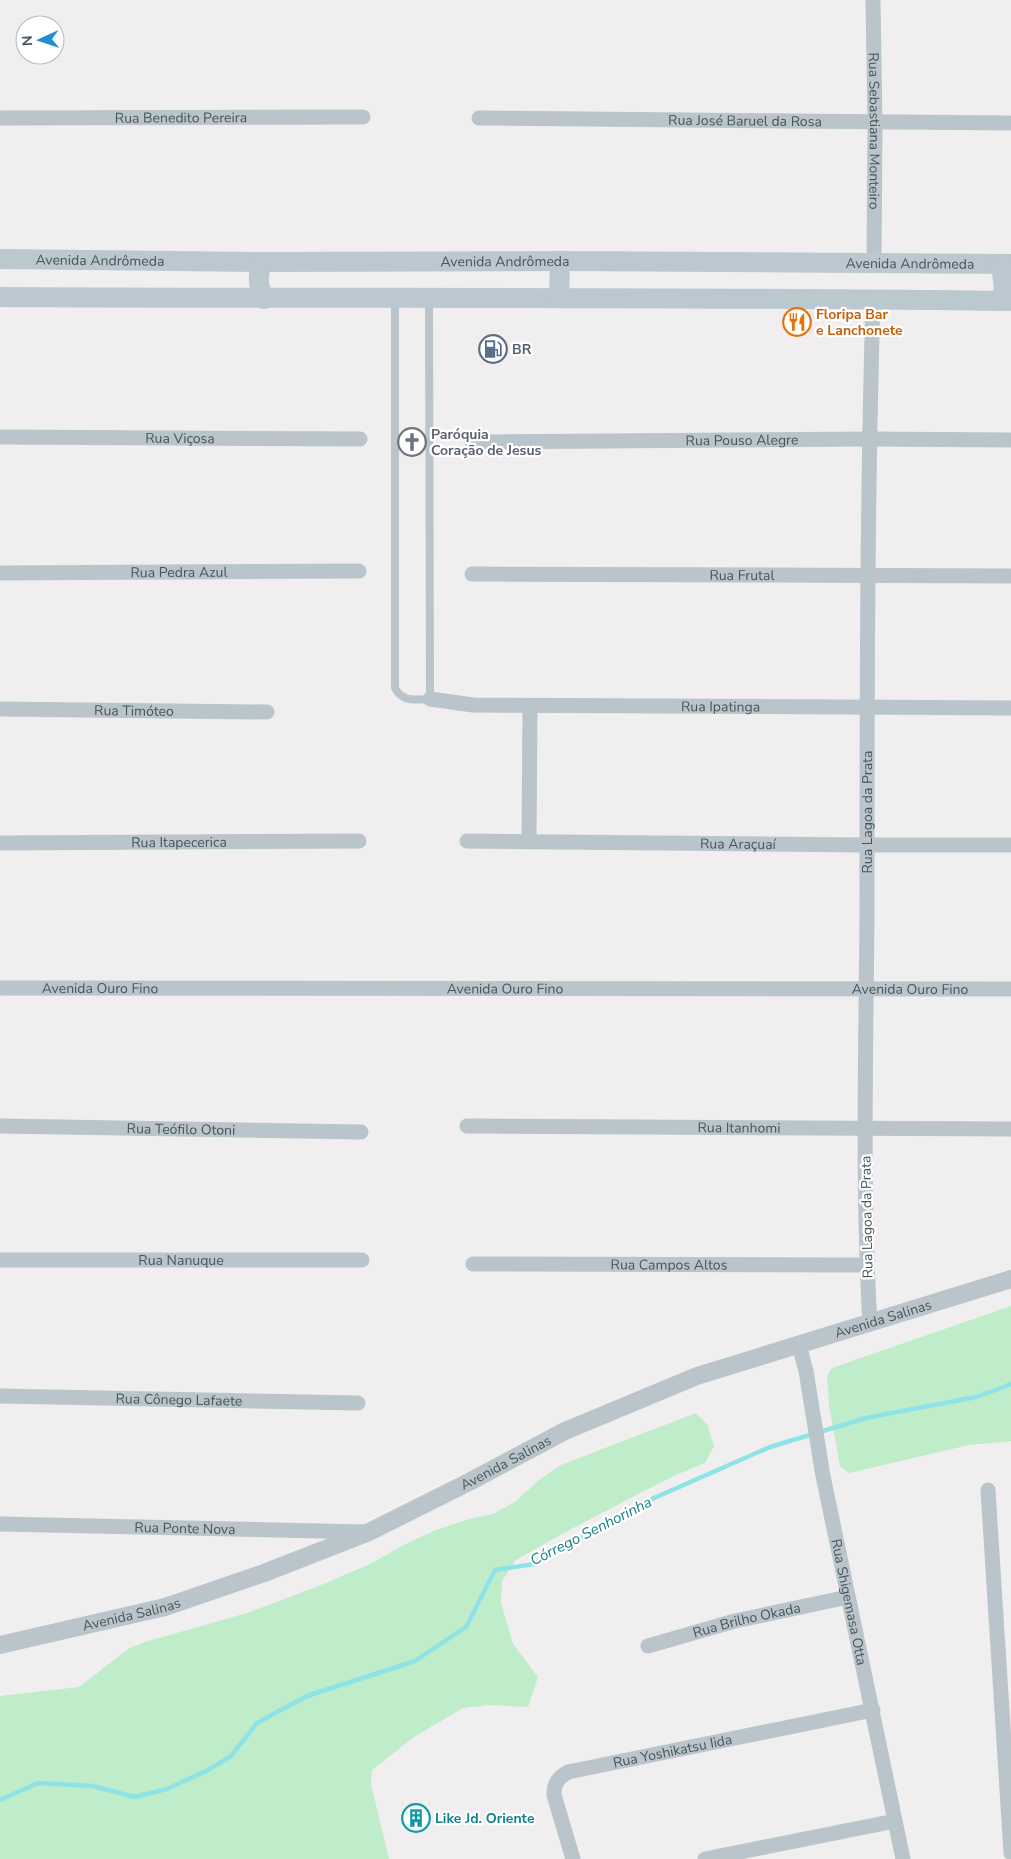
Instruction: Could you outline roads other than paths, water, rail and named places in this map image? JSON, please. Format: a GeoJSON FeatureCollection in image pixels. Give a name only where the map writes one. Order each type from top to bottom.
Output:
{"type":"FeatureCollection","features":[{"type":"Feature","properties":{"kind":"main road","name":"Avenida Andrômeda"},"geometry":{"type":"LineString","coordinates":[[0,259],[262,262],[560,261],[1006,264]]}},
{"type":"Feature","properties":{"kind":"main road"},"geometry":{"type":"LineString","coordinates":[[559,297],[560,261]]}},
{"type":"Feature","properties":{"kind":"main road"},"geometry":{"type":"LineString","coordinates":[[262,262],[258,280],[264,298]]}},
{"type":"Feature","properties":{"kind":"main road"},"geometry":{"type":"LineString","coordinates":[[0,297],[395,299],[559,297],[1006,301],[1004,288],[1006,264]]}},
{"type":"Feature","properties":{"kind":"street","name":"Rua Sebastiana Monteiro"},"geometry":{"type":"LineString","coordinates":[[873,0],[875,122],[874,263]]}},
{"type":"Feature","properties":{"kind":"street","name":"Rua Benedito Pereira"},"geometry":{"type":"LineString","coordinates":[[0,118],[363,117]]}},
{"type":"Feature","properties":{"kind":"street","name":"Rua José Baruel da Rosa"},"geometry":{"type":"LineString","coordinates":[[479,118],[1011,122]]}},
{"type":"Feature","properties":{"kind":"street","name":"Rua Lagoa da Prata"},"geometry":{"type":"LineString","coordinates":[[870,1324],[867,1264],[866,1128],[868,576],[872,300]]}},
{"type":"Feature","properties":{"kind":"street","name":"Rua Viçosa"},"geometry":{"type":"LineString","coordinates":[[0,437],[360,439]]}},
{"type":"Feature","properties":{"kind":"street","name":"Rua Pouso Alegre"},"geometry":{"type":"LineString","coordinates":[[472,442],[869,439],[1011,440]]}},
{"type":"Feature","properties":{"kind":"street","name":"Rua Pedra Azul"},"geometry":{"type":"LineString","coordinates":[[0,573],[359,571]]}},
{"type":"Feature","properties":{"kind":"street","name":"Rua Frutal"},"geometry":{"type":"LineString","coordinates":[[472,574],[1011,576]]}},
{"type":"Feature","properties":{"kind":"street","name":"Rua Ipatinga"},"geometry":{"type":"LineString","coordinates":[[430,699],[473,705],[530,706],[1011,708]]}},
{"type":"Feature","properties":{"kind":"street"},"geometry":{"type":"LineString","coordinates":[[529,842],[530,706]]}},
{"type":"Feature","properties":{"kind":"street","name":"Rua Timóteo"},"geometry":{"type":"LineString","coordinates":[[0,710],[267,712]]}},
{"type":"Feature","properties":{"kind":"street","name":"Rua Itapecerica"},"geometry":{"type":"LineString","coordinates":[[0,843],[359,841]]}},
{"type":"Feature","properties":{"kind":"street","name":"Rua Araçuaí"},"geometry":{"type":"LineString","coordinates":[[467,841],[1011,845]]}},
{"type":"Feature","properties":{"kind":"street","name":"Avenida Ouro Fino"},"geometry":{"type":"LineString","coordinates":[[0,988],[1011,989]]}},
{"type":"Feature","properties":{"kind":"street","name":"Rua Teófilo Otoni"},"geometry":{"type":"LineString","coordinates":[[0,1126],[361,1132]]}},
{"type":"Feature","properties":{"kind":"street","name":"Rua Itanhomi"},"geometry":{"type":"LineString","coordinates":[[467,1126],[1011,1129]]}},
{"type":"Feature","properties":{"kind":"street","name":"Rua Nanuque"},"geometry":{"type":"LineString","coordinates":[[0,1260],[362,1260]]}},
{"type":"Feature","properties":{"kind":"street","name":"Rua Campos Altos"},"geometry":{"type":"LineString","coordinates":[[473,1264],[867,1264]]}},
{"type":"Feature","properties":{"kind":"street","name":"Avenida Salinas"},"geometry":{"type":"LineString","coordinates":[[0,1645],[165,1607],[264,1573],[369,1532],[565,1431],[697,1376],[1011,1279]]}},
{"type":"Feature","properties":{"kind":"street","name":"Rua Shigemasa Otta"},"geometry":{"type":"LineString","coordinates":[[799,1345],[823,1476],[903,1859]]}},
{"type":"Feature","properties":{"kind":"street","name":"Rua Cônego Lafaete"},"geometry":{"type":"LineString","coordinates":[[0,1396],[358,1403]]}},
{"type":"Feature","properties":{"kind":"street"},"geometry":{"type":"LineString","coordinates":[[988,1490],[1011,1853]]}},
{"type":"Feature","properties":{"kind":"street","name":"Rua Ponte Nova"},"geometry":{"type":"LineString","coordinates":[[0,1524],[369,1532]]}},
{"type":"Feature","properties":{"kind":"street","name":"Rua Brilho Okada"},"geometry":{"type":"LineString","coordinates":[[648,1646],[735,1621],[848,1597]]}},
{"type":"Feature","properties":{"kind":"street","name":"Rua Yoshikatsu Iida"},"geometry":{"type":"LineString","coordinates":[[572,1859],[554,1795],[554,1785],[560,1777],[568,1772],[873,1710]]}},
{"type":"Feature","properties":{"kind":"street"},"geometry":{"type":"LineString","coordinates":[[705,1859],[895,1821]]}},
{"type":"Feature","properties":{"kind":"lane"},"geometry":{"type":"LineString","coordinates":[[395,299],[395,688],[398,695],[405,699],[430,699],[429,298]]}},
{"type":"Feature","properties":{"kind":"waterway","name":"Córrego Senhorinha"},"geometry":{"type":"LineString","coordinates":[[0,1800],[38,1783],[93,1786],[134,1797],[167,1789],[208,1770],[231,1756],[257,1723],[307,1696],[415,1661],[466,1627],[495,1570],[534,1564],[654,1498],[770,1447],[866,1418],[976,1397],[1011,1384]]}},
{"type":"Feature","properties":{"kind":"place","name":"Floripa Bar e Lanchonete"},"geometry":{"type":"Point","coordinates":[797,322]}},
{"type":"Feature","properties":{"kind":"place","name":"BR"},"geometry":{"type":"Point","coordinates":[493,349]}},
{"type":"Feature","properties":{"kind":"place","name":"Paróquia Coração de Jesus"},"geometry":{"type":"Point","coordinates":[412,442]}},
{"type":"Feature","properties":{"kind":"place","name":"Like Jd. Oriente"},"geometry":{"type":"Point","coordinates":[416,1818]}}]}
